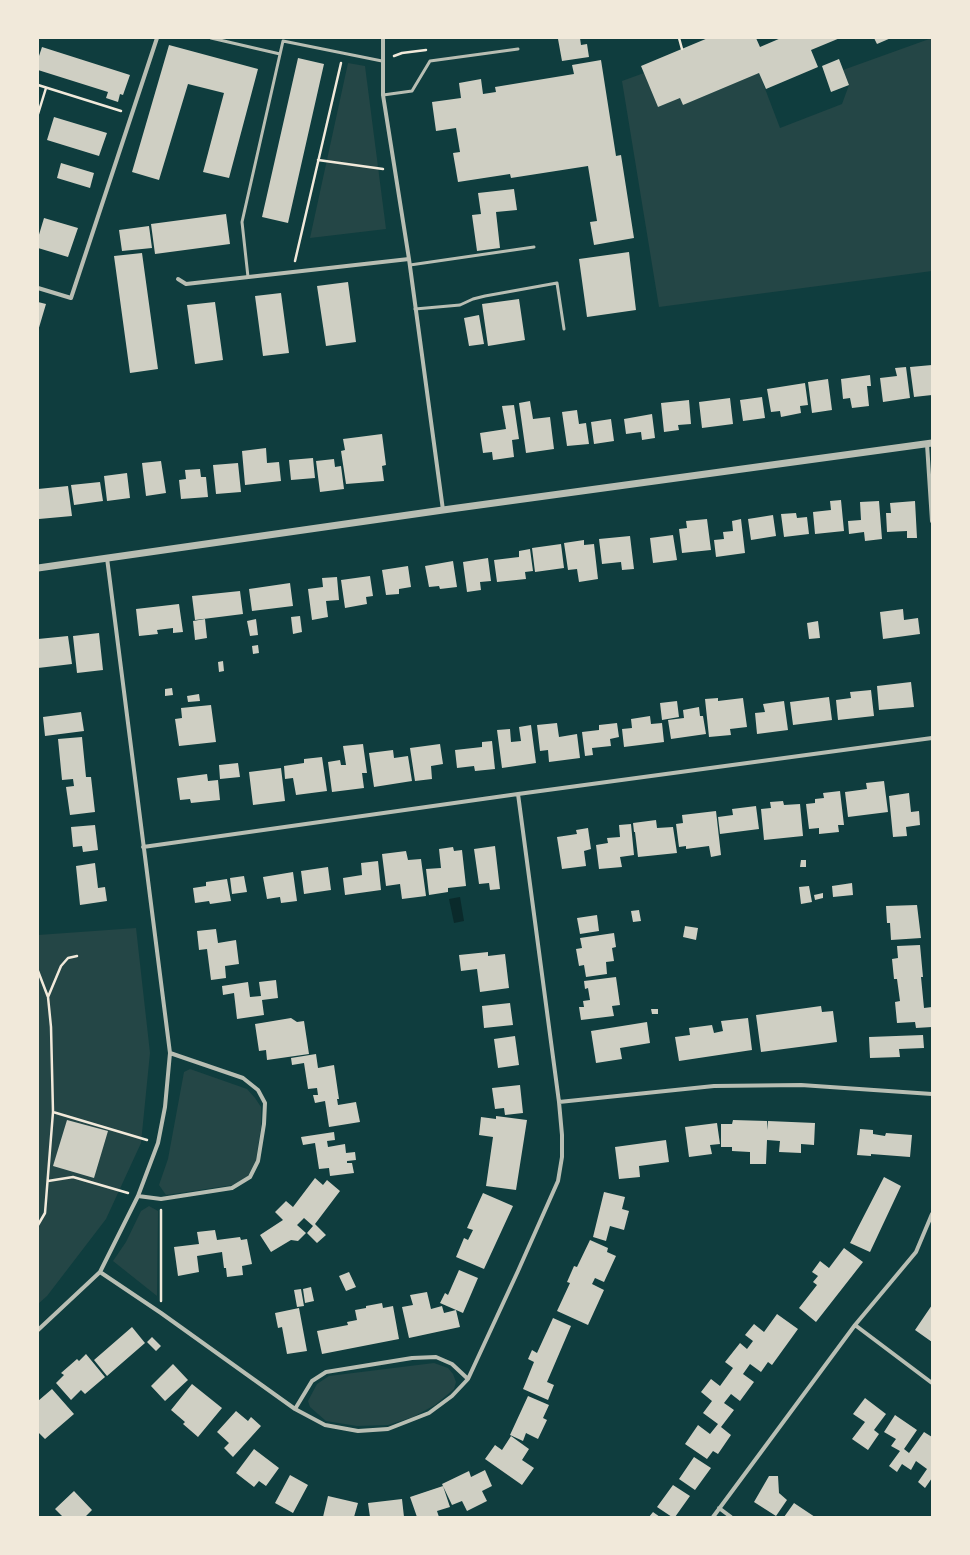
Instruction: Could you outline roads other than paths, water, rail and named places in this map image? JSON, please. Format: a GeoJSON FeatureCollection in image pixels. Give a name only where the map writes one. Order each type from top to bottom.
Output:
{"type":"FeatureCollection","features":[{"type":"Feature","properties":{"kind":"street"},"geometry":{"type":"LineString","coordinates":[[38,288],[71,298],[133,115],[157,38]]}},
{"type":"Feature","properties":{"kind":"street"},"geometry":{"type":"LineString","coordinates":[[383,38],[383,95],[410,265],[443,510]]}},
{"type":"Feature","properties":{"kind":"street"},"geometry":{"type":"LineString","coordinates":[[178,279],[186,284],[409,259]]}},
{"type":"Feature","properties":{"kind":"street"},"geometry":{"type":"LineString","coordinates":[[38,568],[443,510],[930,443],[932,521]]}},
{"type":"Feature","properties":{"kind":"street"},"geometry":{"type":"LineString","coordinates":[[38,1330],[100,1272],[138,1196],[158,1143],[165,1107],[170,1053],[107,558]]}},
{"type":"Feature","properties":{"kind":"street"},"geometry":{"type":"LineString","coordinates":[[143,847],[932,738]]}},
{"type":"Feature","properties":{"kind":"street"},"geometry":{"type":"LineString","coordinates":[[100,1272],[162,1313],[295,1409],[325,1425],[358,1431],[388,1429],[429,1413],[452,1396],[468,1378],[518,1272],[558,1181],[562,1157],[559,1102],[518,794]]}},
{"type":"Feature","properties":{"kind":"street"},"geometry":{"type":"LineString","coordinates":[[138,1196],[161,1199],[232,1188],[250,1177],[258,1161],[264,1124],[265,1104],[258,1090],[243,1078],[170,1053]]}},
{"type":"Feature","properties":{"kind":"street"},"geometry":{"type":"LineString","coordinates":[[559,1102],[714,1086],[802,1085],[932,1094]]}},
{"type":"Feature","properties":{"kind":"street"},"geometry":{"type":"LineString","coordinates":[[713,1517],[855,1325],[916,1252],[932,1214]]}},
{"type":"Feature","properties":{"kind":"street"},"geometry":{"type":"LineString","coordinates":[[855,1325],[932,1383]]}},
{"type":"Feature","properties":{"kind":"street"},"geometry":{"type":"LineString","coordinates":[[295,1409],[312,1381],[326,1372],[412,1358],[436,1357],[452,1364],[468,1378]]}},
{"type":"Feature","properties":{"kind":"street"},"geometry":{"type":"LineString","coordinates":[[719,1508],[731,1517]]}},
{"type":"Feature","properties":{"kind":"lane"},"geometry":{"type":"LineString","coordinates":[[211,38],[280,54]]}},
{"type":"Feature","properties":{"kind":"lane"},"geometry":{"type":"LineString","coordinates":[[248,276],[242,222],[283,41],[382,61]]}},
{"type":"Feature","properties":{"kind":"lane"},"geometry":{"type":"LineString","coordinates":[[383,95],[412,91],[430,61],[518,49]]}},
{"type":"Feature","properties":{"kind":"lane"},"geometry":{"type":"LineString","coordinates":[[410,265],[534,246]]}},
{"type":"Feature","properties":{"kind":"lane"},"geometry":{"type":"LineString","coordinates":[[415,309],[460,305],[473,299],[485,296],[558,283],[564,329]]}}]}
